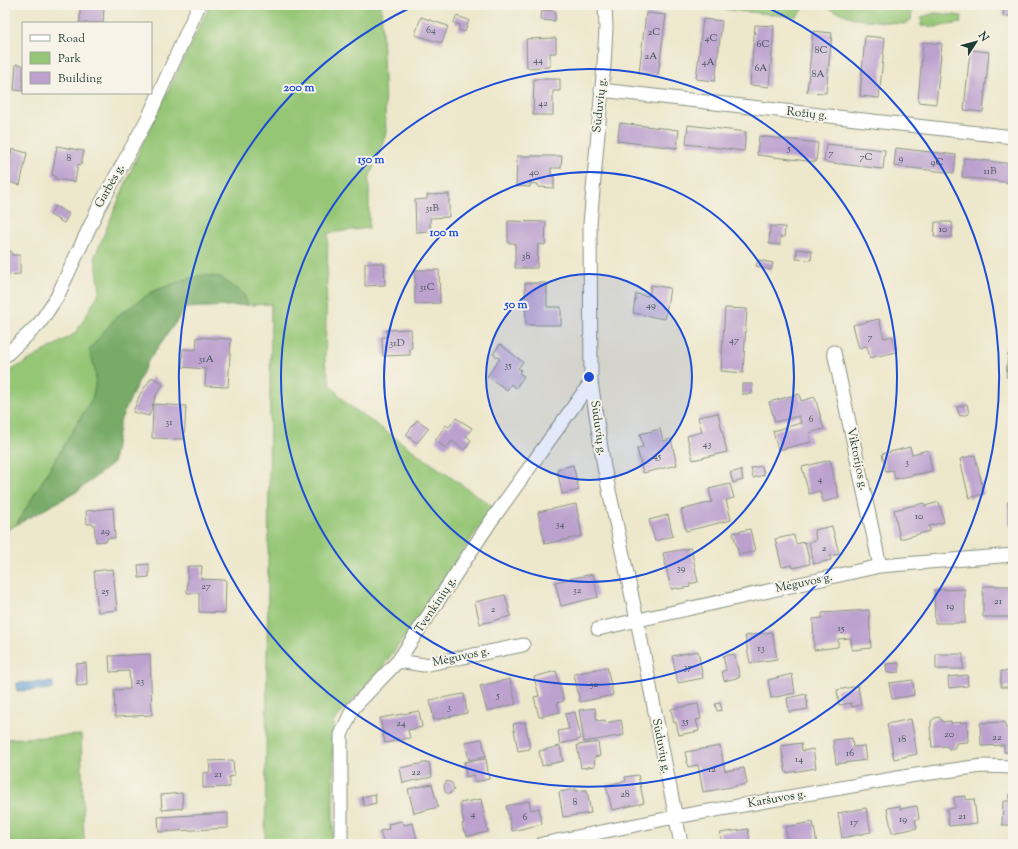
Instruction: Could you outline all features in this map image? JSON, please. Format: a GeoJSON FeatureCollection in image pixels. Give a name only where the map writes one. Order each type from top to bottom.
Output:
{"type":"FeatureCollection","features":[{"type":"Feature","properties":{"kind":"street","name":"Garbės g."},"geometry":{"type":"LineString","coordinates":[[5,356],[39,324],[57,297],[98,209],[149,116],[199,5]]}},
{"type":"Feature","properties":{"kind":"street","name":"Sūduvių g."},"geometry":{"type":"LineString","coordinates":[[605,5],[606,28],[604,65],[590,224],[591,382],[604,467],[637,620],[681,844]]}},
{"type":"Feature","properties":{"kind":"street","name":"Rožių g."},"geometry":{"type":"LineString","coordinates":[[601,90],[1013,137]]}},
{"type":"Feature","properties":{"kind":"street","name":"Viktorijos g."},"geometry":{"type":"LineString","coordinates":[[834,352],[880,566]]}},
{"type":"Feature","properties":{"kind":"street","name":"Tvenkinių g."},"geometry":{"type":"LineString","coordinates":[[341,844],[341,735],[353,708],[398,661],[491,521],[591,382]]}},
{"type":"Feature","properties":{"kind":"street","name":"Mėguvos g."},"geometry":{"type":"LineString","coordinates":[[598,629],[880,566],[1013,555]]}},
{"type":"Feature","properties":{"kind":"street","name":"Mėguvos g."},"geometry":{"type":"LineString","coordinates":[[398,661],[424,665],[523,645]]}},
{"type":"Feature","properties":{"kind":"street","name":"Karšuvos g."},"geometry":{"type":"LineString","coordinates":[[542,844],[675,817],[909,776],[982,766],[1013,767]]}},
{"type":"Feature","properties":{"kind":"green space"},"geometry":{"type":"Polygon","coordinates":[[[210,5],[381,5],[386,134],[369,179],[369,228],[328,233],[325,362],[331,386],[347,404],[493,507],[378,673],[333,722],[333,844],[265,844],[271,304],[248,305],[243,293],[162,288],[152,292],[116,317],[90,350],[96,374],[92,399],[16,525],[5,531],[5,374],[76,333],[100,291],[95,256],[141,147],[210,5]]]}},
{"type":"Feature","properties":{"kind":"green space"},"geometry":{"type":"Polygon","coordinates":[[[713,5],[804,5],[803,10],[796,17],[713,8],[713,5]]]}},
{"type":"Feature","properties":{"kind":"green space"},"geometry":{"type":"Polygon","coordinates":[[[830,5],[861,5],[912,10],[911,20],[904,24],[857,19],[830,9],[830,5]]]}},
{"type":"Feature","properties":{"kind":"green space"},"geometry":{"type":"Polygon","coordinates":[[[935,13],[962,16],[961,23],[935,27],[921,26],[922,17],[935,13]]]}},
{"type":"Feature","properties":{"kind":"green space"},"geometry":{"type":"Polygon","coordinates":[[[202,275],[220,277],[243,293],[248,305],[186,308],[148,361],[120,421],[113,463],[78,491],[16,525],[92,399],[96,379],[89,350],[116,317],[152,292],[183,280],[202,275]]]}},
{"type":"Feature","properties":{"kind":"green space"},"geometry":{"type":"Polygon","coordinates":[[[81,735],[84,844],[5,844],[5,739],[81,735]]]}},
{"type":"Feature","properties":{"kind":"water"},"geometry":{"type":"Polygon","coordinates":[[[53,682],[53,689],[17,691],[17,683],[53,682]]]}},
{"type":"Feature","properties":{"kind":"building"},"geometry":{"type":"Polygon","coordinates":[[[945,5],[964,5],[964,9],[945,7],[945,5]]]}},
{"type":"Feature","properties":{"kind":"building"},"geometry":{"type":"Polygon","coordinates":[[[1004,5],[1013,5],[1013,16],[1003,16],[1004,5]]]}},
{"type":"Feature","properties":{"kind":"building"},"geometry":{"type":"Polygon","coordinates":[[[80,7],[104,8],[103,22],[80,22],[80,7]]]}},
{"type":"Feature","properties":{"kind":"building"},"geometry":{"type":"Polygon","coordinates":[[[542,10],[555,11],[555,21],[541,20],[542,10]]]}},
{"type":"Feature","properties":{"kind":"building"},"geometry":{"type":"Polygon","coordinates":[[[646,13],[666,15],[658,75],[639,73],[646,13]]]}},
{"type":"Feature","properties":{"kind":"building"},"geometry":{"type":"Polygon","coordinates":[[[456,16],[469,20],[465,32],[458,30],[460,25],[454,23],[456,16]]]}},
{"type":"Feature","properties":{"kind":"building"},"geometry":{"type":"Polygon","coordinates":[[[421,17],[448,26],[442,43],[415,35],[421,17]]]}},
{"type":"Feature","properties":{"kind":"building"},"geometry":{"type":"Polygon","coordinates":[[[703,19],[722,21],[715,81],[696,79],[703,19]]]}},
{"type":"Feature","properties":{"kind":"building"},"geometry":{"type":"Polygon","coordinates":[[[755,25],[774,26],[769,87],[750,85],[755,25]]]}},
{"type":"Feature","properties":{"kind":"building"},"geometry":{"type":"Polygon","coordinates":[[[813,31],[832,33],[826,93],[807,92],[813,31]]]}},
{"type":"Feature","properties":{"kind":"building"},"geometry":{"type":"Polygon","coordinates":[[[865,36],[885,38],[879,98],[860,96],[865,36]]]}},
{"type":"Feature","properties":{"kind":"building"},"geometry":{"type":"Polygon","coordinates":[[[556,38],[556,53],[550,53],[550,67],[527,68],[526,39],[556,38]]]}},
{"type":"Feature","properties":{"kind":"building"},"geometry":{"type":"Polygon","coordinates":[[[923,42],[942,44],[936,104],[918,102],[923,42]]]}},
{"type":"Feature","properties":{"kind":"building"},"geometry":{"type":"Polygon","coordinates":[[[970,50],[989,52],[983,112],[964,110],[970,50]]]}},
{"type":"Feature","properties":{"kind":"building"},"geometry":{"type":"Polygon","coordinates":[[[16,64],[22,65],[22,91],[14,90],[16,64]]]}},
{"type":"Feature","properties":{"kind":"building"},"geometry":{"type":"Polygon","coordinates":[[[534,79],[560,79],[560,91],[553,91],[553,115],[533,115],[534,79]]]}},
{"type":"Feature","properties":{"kind":"building"},"geometry":{"type":"Polygon","coordinates":[[[620,123],[679,130],[677,148],[617,141],[620,123]]]}},
{"type":"Feature","properties":{"kind":"building"},"geometry":{"type":"Polygon","coordinates":[[[688,125],[746,132],[744,151],[686,144],[688,125]]]}},
{"type":"Feature","properties":{"kind":"building"},"geometry":{"type":"Polygon","coordinates":[[[759,136],[818,143],[816,162],[757,155],[759,136]]]}},
{"type":"Feature","properties":{"kind":"building"},"geometry":{"type":"Polygon","coordinates":[[[826,144],[885,150],[883,169],[824,162],[826,144]]]}},
{"type":"Feature","properties":{"kind":"building"},"geometry":{"type":"Polygon","coordinates":[[[57,146],[84,151],[81,165],[78,164],[75,182],[55,179],[55,176],[52,175],[57,146]]]}},
{"type":"Feature","properties":{"kind":"building"},"geometry":{"type":"Polygon","coordinates":[[[896,148],[956,155],[954,173],[894,166],[896,148]]]}},
{"type":"Feature","properties":{"kind":"building"},"geometry":{"type":"Polygon","coordinates":[[[12,149],[27,153],[20,185],[5,181],[5,160],[9,161],[12,149]]]}},
{"type":"Feature","properties":{"kind":"building"},"geometry":{"type":"Polygon","coordinates":[[[517,156],[562,156],[561,168],[551,168],[551,176],[554,176],[554,188],[538,187],[538,184],[530,183],[530,187],[516,186],[517,156]]]}},
{"type":"Feature","properties":{"kind":"building"},"geometry":{"type":"Polygon","coordinates":[[[964,158],[1013,164],[1013,183],[962,177],[964,158]]]}},
{"type":"Feature","properties":{"kind":"building"},"geometry":{"type":"Polygon","coordinates":[[[449,194],[449,217],[430,218],[430,231],[416,232],[415,200],[427,199],[427,195],[449,194]]]}},
{"type":"Feature","properties":{"kind":"building"},"geometry":{"type":"Polygon","coordinates":[[[55,206],[69,214],[64,223],[50,215],[55,206]]]}},
{"type":"Feature","properties":{"kind":"building"},"geometry":{"type":"Polygon","coordinates":[[[508,221],[546,222],[545,245],[538,244],[537,268],[515,268],[515,243],[508,243],[508,221]]]}},
{"type":"Feature","properties":{"kind":"building"},"geometry":{"type":"Polygon","coordinates":[[[935,222],[952,222],[952,237],[934,237],[935,222]]]}},
{"type":"Feature","properties":{"kind":"building"},"geometry":{"type":"Polygon","coordinates":[[[770,226],[785,227],[784,237],[780,237],[780,245],[769,244],[770,226]]]}},
{"type":"Feature","properties":{"kind":"building"},"geometry":{"type":"Polygon","coordinates":[[[797,249],[812,251],[811,260],[796,259],[797,249]]]}},
{"type":"Feature","properties":{"kind":"building"},"geometry":{"type":"Polygon","coordinates":[[[5,251],[11,251],[12,255],[20,255],[20,274],[5,275],[5,251]]]}},
{"type":"Feature","properties":{"kind":"building"},"geometry":{"type":"Polygon","coordinates":[[[758,260],[773,263],[771,270],[756,266],[758,260]]]}},
{"type":"Feature","properties":{"kind":"building"},"geometry":{"type":"Polygon","coordinates":[[[365,263],[384,263],[385,285],[365,286],[365,263]]]}},
{"type":"Feature","properties":{"kind":"building"},"geometry":{"type":"Polygon","coordinates":[[[415,270],[439,270],[440,303],[415,304],[415,270]]]}},
{"type":"Feature","properties":{"kind":"building"},"geometry":{"type":"Polygon","coordinates":[[[525,283],[547,283],[547,307],[561,307],[561,325],[526,325],[525,283]]]}},
{"type":"Feature","properties":{"kind":"building"},"geometry":{"type":"Polygon","coordinates":[[[651,285],[670,288],[665,319],[633,313],[636,294],[649,296],[651,285]]]}},
{"type":"Feature","properties":{"kind":"building"},"geometry":{"type":"Polygon","coordinates":[[[725,308],[747,309],[743,373],[721,371],[725,308]]]}},
{"type":"Feature","properties":{"kind":"building"},"geometry":{"type":"Polygon","coordinates":[[[879,319],[884,338],[892,336],[896,352],[870,358],[867,346],[859,348],[853,325],[879,319]]]}},
{"type":"Feature","properties":{"kind":"building"},"geometry":{"type":"Polygon","coordinates":[[[411,329],[412,348],[410,348],[410,355],[383,356],[382,337],[387,337],[386,330],[411,329]]]}},
{"type":"Feature","properties":{"kind":"building"},"geometry":{"type":"Polygon","coordinates":[[[197,337],[231,339],[228,387],[205,386],[206,369],[182,367],[183,349],[196,350],[197,337]]]}},
{"type":"Feature","properties":{"kind":"building"},"geometry":{"type":"Polygon","coordinates":[[[500,344],[523,362],[518,368],[521,370],[519,373],[524,376],[516,388],[511,384],[507,390],[487,376],[500,359],[493,354],[500,344]]]}},
{"type":"Feature","properties":{"kind":"building"},"geometry":{"type":"Polygon","coordinates":[[[1008,354],[1013,354],[1013,378],[1006,377],[1008,354]]]}},
{"type":"Feature","properties":{"kind":"building"},"geometry":{"type":"Polygon","coordinates":[[[152,377],[163,384],[156,395],[149,416],[133,412],[140,394],[152,377]]]}},
{"type":"Feature","properties":{"kind":"building"},"geometry":{"type":"Polygon","coordinates":[[[742,384],[752,384],[752,394],[742,394],[742,384]]]}},
{"type":"Feature","properties":{"kind":"building"},"geometry":{"type":"Polygon","coordinates":[[[799,394],[801,401],[815,397],[824,429],[809,433],[811,442],[778,450],[773,431],[801,423],[799,416],[775,422],[769,402],[799,394]]]}},
{"type":"Feature","properties":{"kind":"building"},"geometry":{"type":"Polygon","coordinates":[[[153,404],[186,406],[184,439],[152,438],[153,404]]]}},
{"type":"Feature","properties":{"kind":"building"},"geometry":{"type":"Polygon","coordinates":[[[967,404],[969,414],[960,416],[957,407],[967,404]]]}},
{"type":"Feature","properties":{"kind":"building"},"geometry":{"type":"Polygon","coordinates":[[[718,413],[727,452],[693,460],[687,436],[702,432],[698,417],[718,413]]]}},
{"type":"Feature","properties":{"kind":"building"},"geometry":{"type":"Polygon","coordinates":[[[456,418],[472,428],[466,436],[471,440],[465,450],[452,441],[446,448],[435,441],[446,425],[449,427],[456,418]]]}},
{"type":"Feature","properties":{"kind":"building"},"geometry":{"type":"Polygon","coordinates":[[[417,420],[429,428],[417,443],[406,435],[417,420]]]}},
{"type":"Feature","properties":{"kind":"building"},"geometry":{"type":"Polygon","coordinates":[[[660,429],[663,441],[671,439],[677,465],[643,473],[637,448],[643,447],[640,434],[660,429]]]}},
{"type":"Feature","properties":{"kind":"building"},"geometry":{"type":"Polygon","coordinates":[[[910,447],[912,454],[928,450],[932,471],[895,479],[893,470],[886,471],[882,454],[910,447]]]}},
{"type":"Feature","properties":{"kind":"building"},"geometry":{"type":"Polygon","coordinates":[[[975,455],[984,494],[969,498],[960,459],[975,455]]]}},
{"type":"Feature","properties":{"kind":"building"},"geometry":{"type":"Polygon","coordinates":[[[830,460],[839,498],[823,502],[820,491],[809,494],[802,467],[830,460]]]}},
{"type":"Feature","properties":{"kind":"building"},"geometry":{"type":"Polygon","coordinates":[[[573,465],[579,490],[562,494],[557,469],[573,465]]]}},
{"type":"Feature","properties":{"kind":"building"},"geometry":{"type":"Polygon","coordinates":[[[762,466],[764,475],[753,478],[751,468],[762,466]]]}},
{"type":"Feature","properties":{"kind":"building"},"geometry":{"type":"Polygon","coordinates":[[[741,470],[743,480],[733,483],[730,473],[741,470]]]}},
{"type":"Feature","properties":{"kind":"building"},"geometry":{"type":"Polygon","coordinates":[[[730,484],[734,498],[726,500],[731,520],[686,531],[681,510],[712,502],[709,489],[730,484]]]}},
{"type":"Feature","properties":{"kind":"building"},"geometry":{"type":"Polygon","coordinates":[[[1013,501],[1013,526],[1009,526],[1008,502],[1013,501]]]}},
{"type":"Feature","properties":{"kind":"building"},"geometry":{"type":"Polygon","coordinates":[[[939,502],[944,522],[929,526],[930,531],[900,539],[894,510],[924,503],[925,506],[939,502]]]}},
{"type":"Feature","properties":{"kind":"building"},"geometry":{"type":"Polygon","coordinates":[[[576,504],[582,536],[545,544],[538,512],[576,504]]]}},
{"type":"Feature","properties":{"kind":"building"},"geometry":{"type":"Polygon","coordinates":[[[113,508],[115,538],[107,538],[107,541],[96,542],[94,524],[87,524],[86,511],[113,508]]]}},
{"type":"Feature","properties":{"kind":"building"},"geometry":{"type":"Polygon","coordinates":[[[668,515],[673,536],[655,541],[649,520],[668,515]]]}},
{"type":"Feature","properties":{"kind":"building"},"geometry":{"type":"Polygon","coordinates":[[[832,526],[839,554],[830,556],[831,560],[814,564],[809,542],[816,540],[814,530],[832,526]]]}},
{"type":"Feature","properties":{"kind":"building"},"geometry":{"type":"Polygon","coordinates":[[[750,529],[755,551],[739,555],[733,533],[750,529]]]}},
{"type":"Feature","properties":{"kind":"building"},"geometry":{"type":"Polygon","coordinates":[[[794,535],[796,544],[805,542],[810,564],[793,568],[792,565],[782,567],[775,539],[794,535]]]}},
{"type":"Feature","properties":{"kind":"building"},"geometry":{"type":"Polygon","coordinates":[[[691,548],[698,582],[689,584],[690,587],[671,589],[663,553],[691,548]]]}},
{"type":"Feature","properties":{"kind":"building"},"geometry":{"type":"Polygon","coordinates":[[[149,564],[149,577],[139,578],[138,565],[149,564]]]}},
{"type":"Feature","properties":{"kind":"building"},"geometry":{"type":"Polygon","coordinates":[[[188,566],[202,566],[201,579],[226,580],[225,613],[199,612],[199,593],[187,593],[188,566]]]}},
{"type":"Feature","properties":{"kind":"building"},"geometry":{"type":"Polygon","coordinates":[[[113,569],[117,610],[98,612],[94,571],[113,569]]]}},
{"type":"Feature","properties":{"kind":"building"},"geometry":{"type":"Polygon","coordinates":[[[593,574],[598,597],[561,606],[555,582],[593,574]]]}},
{"type":"Feature","properties":{"kind":"building"},"geometry":{"type":"Polygon","coordinates":[[[983,586],[1013,586],[1013,617],[983,617],[983,586]]]}},
{"type":"Feature","properties":{"kind":"building"},"geometry":{"type":"Polygon","coordinates":[[[965,589],[965,623],[935,623],[934,590],[965,589]]]}},
{"type":"Feature","properties":{"kind":"building"},"geometry":{"type":"Polygon","coordinates":[[[505,595],[511,616],[480,624],[475,602],[505,595]]]}},
{"type":"Feature","properties":{"kind":"building"},"geometry":{"type":"Polygon","coordinates":[[[869,610],[871,648],[852,650],[851,638],[838,639],[838,647],[814,650],[813,619],[822,618],[822,613],[869,610]]]}},
{"type":"Feature","properties":{"kind":"building"},"geometry":{"type":"Polygon","coordinates":[[[772,632],[777,659],[750,663],[745,636],[772,632]]]}},
{"type":"Feature","properties":{"kind":"building"},"geometry":{"type":"Polygon","coordinates":[[[698,651],[703,678],[678,683],[672,656],[698,651]]]}},
{"type":"Feature","properties":{"kind":"building"},"geometry":{"type":"Polygon","coordinates":[[[150,654],[152,715],[115,717],[114,690],[130,689],[129,671],[110,672],[109,656],[150,654]]]}},
{"type":"Feature","properties":{"kind":"building"},"geometry":{"type":"Polygon","coordinates":[[[734,654],[740,677],[724,681],[722,671],[726,670],[723,656],[734,654]]]}},
{"type":"Feature","properties":{"kind":"building"},"geometry":{"type":"Polygon","coordinates":[[[936,654],[963,654],[963,669],[936,669],[936,654]]]}},
{"type":"Feature","properties":{"kind":"building"},"geometry":{"type":"Polygon","coordinates":[[[86,663],[87,685],[77,686],[76,664],[86,663]]]}},
{"type":"Feature","properties":{"kind":"building"},"geometry":{"type":"Polygon","coordinates":[[[899,663],[899,672],[887,673],[886,664],[899,663]]]}},
{"type":"Feature","properties":{"kind":"building"},"geometry":{"type":"Polygon","coordinates":[[[607,667],[613,695],[580,702],[574,674],[607,667]]]}},
{"type":"Feature","properties":{"kind":"building"},"geometry":{"type":"Polygon","coordinates":[[[556,671],[564,701],[557,703],[560,712],[539,717],[534,697],[539,696],[534,677],[556,671]]]}},
{"type":"Feature","properties":{"kind":"building"},"geometry":{"type":"Polygon","coordinates":[[[1001,671],[1013,672],[1013,687],[1001,687],[1001,671]]]}},
{"type":"Feature","properties":{"kind":"building"},"geometry":{"type":"Polygon","coordinates":[[[792,674],[795,693],[771,698],[768,680],[792,674]]]}},
{"type":"Feature","properties":{"kind":"building"},"geometry":{"type":"Polygon","coordinates":[[[967,675],[968,686],[949,688],[948,677],[967,675]]]}},
{"type":"Feature","properties":{"kind":"building"},"geometry":{"type":"Polygon","coordinates":[[[510,679],[516,704],[487,711],[480,686],[510,679]]]}},
{"type":"Feature","properties":{"kind":"building"},"geometry":{"type":"Polygon","coordinates":[[[913,680],[914,695],[892,699],[889,683],[913,680]]]}},
{"type":"Feature","properties":{"kind":"building"},"geometry":{"type":"Polygon","coordinates":[[[858,686],[861,705],[852,707],[851,703],[839,705],[837,690],[858,686]]]}},
{"type":"Feature","properties":{"kind":"building"},"geometry":{"type":"Polygon","coordinates":[[[464,694],[467,713],[434,720],[430,700],[464,694]]]}},
{"type":"Feature","properties":{"kind":"building"},"geometry":{"type":"Polygon","coordinates":[[[806,694],[808,709],[789,712],[787,698],[806,694]]]}},
{"type":"Feature","properties":{"kind":"building"},"geometry":{"type":"Polygon","coordinates":[[[720,703],[722,710],[717,711],[715,704],[720,703]]]}},
{"type":"Feature","properties":{"kind":"building"},"geometry":{"type":"Polygon","coordinates":[[[698,704],[701,719],[696,720],[699,731],[679,735],[676,722],[674,723],[671,709],[698,704]]]}},
{"type":"Feature","properties":{"kind":"building"},"geometry":{"type":"Polygon","coordinates":[[[595,708],[597,721],[605,720],[605,723],[621,720],[624,735],[584,742],[579,710],[595,708]]]}},
{"type":"Feature","properties":{"kind":"building"},"geometry":{"type":"Polygon","coordinates":[[[419,711],[422,727],[408,730],[410,738],[385,743],[380,718],[419,711]]]}},
{"type":"Feature","properties":{"kind":"building"},"geometry":{"type":"Polygon","coordinates":[[[575,712],[581,739],[560,744],[558,731],[569,729],[565,714],[575,712]]]}},
{"type":"Feature","properties":{"kind":"building"},"geometry":{"type":"Polygon","coordinates":[[[939,717],[943,722],[967,722],[968,742],[956,743],[955,747],[952,749],[949,749],[947,746],[932,747],[930,727],[931,721],[939,717]]]}},
{"type":"Feature","properties":{"kind":"building"},"geometry":{"type":"Polygon","coordinates":[[[911,719],[917,754],[894,759],[887,724],[911,719]]]}},
{"type":"Feature","properties":{"kind":"building"},"geometry":{"type":"Polygon","coordinates":[[[525,722],[530,749],[518,751],[513,724],[525,722]]]}},
{"type":"Feature","properties":{"kind":"building"},"geometry":{"type":"Polygon","coordinates":[[[1005,722],[1005,728],[1013,728],[1013,752],[1004,752],[1004,745],[981,746],[980,723],[1005,722]]]}},
{"type":"Feature","properties":{"kind":"building"},"geometry":{"type":"Polygon","coordinates":[[[852,738],[853,747],[864,746],[866,760],[836,764],[833,740],[852,738]]]}},
{"type":"Feature","properties":{"kind":"building"},"geometry":{"type":"Polygon","coordinates":[[[482,739],[486,757],[469,760],[465,742],[482,739]]]}},
{"type":"Feature","properties":{"kind":"building"},"geometry":{"type":"Polygon","coordinates":[[[598,742],[600,756],[594,757],[595,766],[581,768],[577,745],[598,742]]]}},
{"type":"Feature","properties":{"kind":"building"},"geometry":{"type":"Polygon","coordinates":[[[801,743],[802,751],[813,749],[816,768],[786,773],[781,746],[801,743]]]}},
{"type":"Feature","properties":{"kind":"building"},"geometry":{"type":"Polygon","coordinates":[[[560,746],[563,761],[542,766],[539,751],[560,746]]]}},
{"type":"Feature","properties":{"kind":"building"},"geometry":{"type":"Polygon","coordinates":[[[720,746],[725,771],[744,768],[747,784],[703,792],[698,765],[688,767],[685,752],[720,746]]]}},
{"type":"Feature","properties":{"kind":"building"},"geometry":{"type":"Polygon","coordinates":[[[486,759],[489,779],[475,782],[474,775],[466,777],[464,762],[486,759]]]}},
{"type":"Feature","properties":{"kind":"building"},"geometry":{"type":"Polygon","coordinates":[[[233,760],[234,776],[229,777],[230,787],[203,788],[203,773],[210,772],[209,761],[233,760]]]}},
{"type":"Feature","properties":{"kind":"building"},"geometry":{"type":"Polygon","coordinates":[[[429,762],[432,777],[403,783],[400,768],[429,762]]]}},
{"type":"Feature","properties":{"kind":"building"},"geometry":{"type":"Polygon","coordinates":[[[638,775],[644,803],[612,810],[606,785],[626,781],[625,777],[638,775]]]}},
{"type":"Feature","properties":{"kind":"building"},"geometry":{"type":"Polygon","coordinates":[[[447,781],[452,783],[454,790],[449,794],[445,792],[444,785],[447,781]]]}},
{"type":"Feature","properties":{"kind":"building"},"geometry":{"type":"Polygon","coordinates":[[[432,784],[438,807],[414,813],[408,789],[432,784]]]}},
{"type":"Feature","properties":{"kind":"building"},"geometry":{"type":"Polygon","coordinates":[[[576,789],[576,791],[587,790],[591,813],[563,817],[559,792],[576,789]]]}},
{"type":"Feature","properties":{"kind":"building"},"geometry":{"type":"Polygon","coordinates":[[[182,793],[183,808],[162,810],[161,795],[182,793]]]}},
{"type":"Feature","properties":{"kind":"building"},"geometry":{"type":"Polygon","coordinates":[[[1010,793],[1013,793],[1013,825],[1002,825],[1003,801],[1009,801],[1010,793]]]}},
{"type":"Feature","properties":{"kind":"building"},"geometry":{"type":"Polygon","coordinates":[[[375,794],[376,803],[364,806],[362,797],[375,794]]]}},
{"type":"Feature","properties":{"kind":"building"},"geometry":{"type":"Polygon","coordinates":[[[966,796],[966,800],[974,799],[977,823],[949,826],[947,809],[955,808],[954,797],[966,796]]]}},
{"type":"Feature","properties":{"kind":"building"},"geometry":{"type":"Polygon","coordinates":[[[481,799],[488,832],[467,836],[466,832],[464,832],[462,824],[464,824],[460,803],[481,799]]]}},
{"type":"Feature","properties":{"kind":"building"},"geometry":{"type":"Polygon","coordinates":[[[529,801],[531,810],[539,808],[542,824],[512,831],[506,806],[529,801]]]}},
{"type":"Feature","properties":{"kind":"building"},"geometry":{"type":"Polygon","coordinates":[[[900,806],[900,809],[917,806],[919,819],[915,820],[917,828],[892,833],[887,808],[900,806]]]}},
{"type":"Feature","properties":{"kind":"building"},"geometry":{"type":"Polygon","coordinates":[[[866,808],[871,832],[842,838],[838,813],[866,808]]]}},
{"type":"Feature","properties":{"kind":"building"},"geometry":{"type":"Polygon","coordinates":[[[228,813],[228,828],[159,832],[158,817],[228,813]]]}},
{"type":"Feature","properties":{"kind":"building"},"geometry":{"type":"Polygon","coordinates":[[[402,821],[404,825],[413,823],[418,844],[384,844],[380,831],[389,829],[388,824],[402,821]]]}},
{"type":"Feature","properties":{"kind":"building"},"geometry":{"type":"Polygon","coordinates":[[[813,822],[817,844],[788,844],[785,827],[813,822]]]}},
{"type":"Feature","properties":{"kind":"building"},"geometry":{"type":"Polygon","coordinates":[[[748,829],[750,842],[759,840],[759,844],[722,844],[720,833],[748,829]]]}}]}
